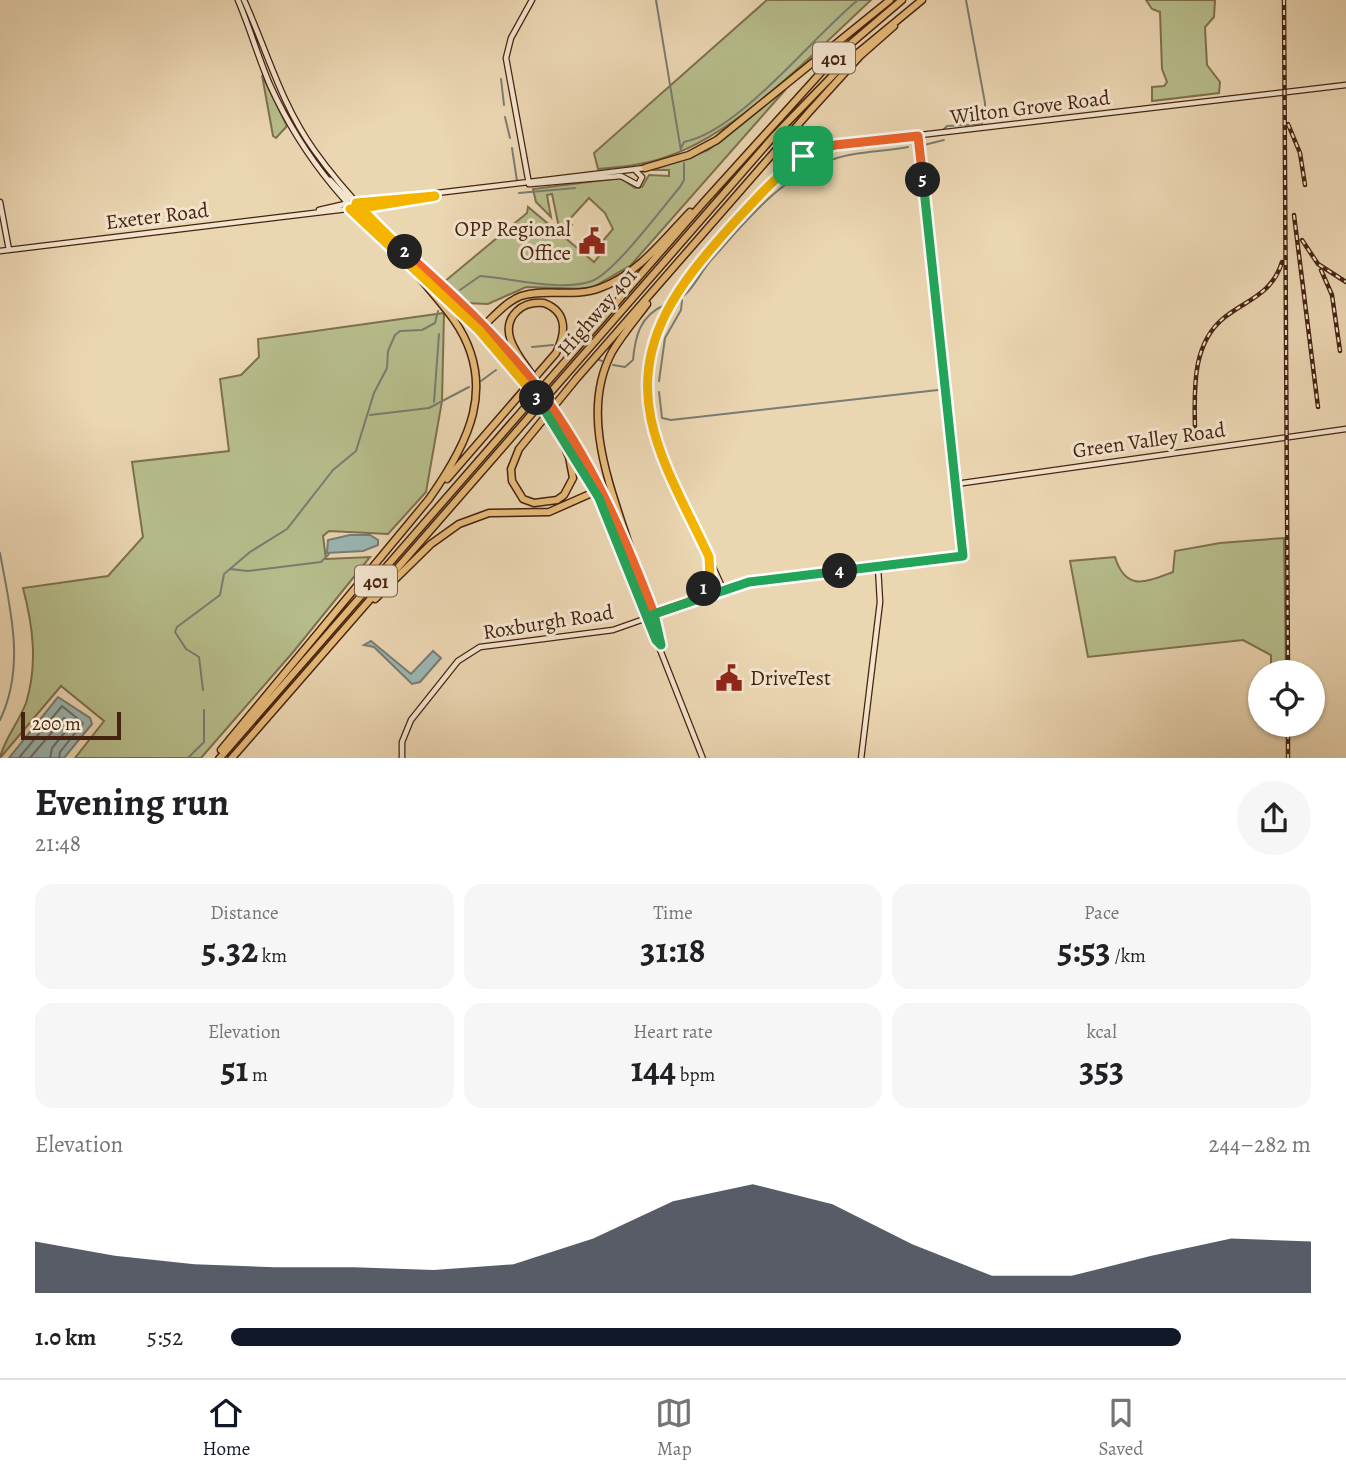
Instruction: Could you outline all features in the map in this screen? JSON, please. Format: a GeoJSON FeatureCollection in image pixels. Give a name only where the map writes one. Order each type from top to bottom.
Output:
{"type":"FeatureCollection","features":[{"type":"Feature","properties":{"kind":"highway"},"geometry":{"type":"LineString","coordinates":[[645,168],[689,155],[717,140],[890,0]]}},
{"type":"Feature","properties":{"kind":"highway","name":"Highway 401"},"geometry":{"type":"LineString","coordinates":[[218,758],[703,203],[835,57],[902,0]]}},
{"type":"Feature","properties":{"kind":"highway","name":"Highway 401"},"geometry":{"type":"LineString","coordinates":[[231,758],[775,136],[842,66],[922,0]]}},
{"type":"Feature","properties":{"kind":"highway"},"geometry":{"type":"LineString","coordinates":[[555,417],[569,457],[573,478],[564,495],[557,500],[534,503],[523,499],[512,481],[513,459],[540,422],[860,56],[902,15]]}},
{"type":"Feature","properties":{"kind":"highway"},"geometry":{"type":"LineString","coordinates":[[481,328],[511,301],[522,296],[574,295],[603,288],[629,272],[703,203]]}},
{"type":"Feature","properties":{"kind":"highway"},"geometry":{"type":"LineString","coordinates":[[413,269],[455,321],[466,342],[475,383],[469,432],[459,456],[429,499]]}},
{"type":"Feature","properties":{"kind":"highway"},"geometry":{"type":"LineString","coordinates":[[634,561],[603,458],[599,405],[602,381],[611,355],[667,275]]}},
{"type":"Feature","properties":{"kind":"highway"},"geometry":{"type":"LineString","coordinates":[[218,758],[429,499],[556,353],[565,330],[563,319],[544,303],[523,306],[514,313],[509,327],[512,344],[527,376],[539,390]]}},
{"type":"Feature","properties":{"kind":"highway"},"geometry":{"type":"LineString","coordinates":[[367,604],[380,596],[431,544],[459,524],[489,513],[549,512],[598,490]]}},
{"type":"Feature","properties":{"kind":"main road"},"geometry":{"type":"LineString","coordinates":[[237,0],[270,85],[320,170],[413,269],[481,328]]}},
{"type":"Feature","properties":{"kind":"main road"},"geometry":{"type":"LineString","coordinates":[[244,0],[276,85],[314,151],[353,205],[527,376],[555,417]]}},
{"type":"Feature","properties":{"kind":"main road"},"geometry":{"type":"LineString","coordinates":[[529,184],[506,58],[511,38],[532,0]]}},
{"type":"Feature","properties":{"kind":"main road","name":"Wilton Grove Road"},"geometry":{"type":"LineString","coordinates":[[723,590],[658,443],[649,406],[649,369],[668,306],[687,275],[775,177],[803,156],[835,145],[1346,85]]}},
{"type":"Feature","properties":{"kind":"main road"},"geometry":{"type":"LineString","coordinates":[[918,136],[956,484]]}},
{"type":"Feature","properties":{"kind":"main road","name":"Exeter Road"},"geometry":{"type":"LineString","coordinates":[[0,251],[645,168]]}},
{"type":"Feature","properties":{"kind":"main road","name":"Exeter Road"},"geometry":{"type":"LineString","coordinates":[[529,184],[621,176],[638,185],[642,177],[631,170]]}},
{"type":"Feature","properties":{"kind":"main road"},"geometry":{"type":"LineString","coordinates":[[0,202],[9,250]]}},
{"type":"Feature","properties":{"kind":"main road"},"geometry":{"type":"LineString","coordinates":[[539,390],[598,490],[634,561],[654,614],[661,645]]}},
{"type":"Feature","properties":{"kind":"main road","name":"Green Valley Road"},"geometry":{"type":"LineString","coordinates":[[956,484],[1346,429]]}},
{"type":"Feature","properties":{"kind":"main road","name":"Roxburgh Road"},"geometry":{"type":"LineString","coordinates":[[402,758],[402,741],[411,720],[458,660],[474,649],[520,640],[606,631],[749,582],[963,556],[956,484]]}},
{"type":"Feature","properties":{"kind":"main road"},"geometry":{"type":"LineString","coordinates":[[598,490],[704,758]]}},
{"type":"Feature","properties":{"kind":"main road"},"geometry":{"type":"LineString","coordinates":[[689,602],[709,581],[709,557]]}},
{"type":"Feature","properties":{"kind":"main road"},"geometry":{"type":"LineString","coordinates":[[861,758],[880,602],[878,566]]}},
{"type":"Feature","properties":{"kind":"green space"},"geometry":{"type":"Polygon","coordinates":[[[767,0],[871,0],[775,89],[721,130],[658,160],[598,169],[594,153],[767,0]]]}},
{"type":"Feature","properties":{"kind":"green space"},"geometry":{"type":"Polygon","coordinates":[[[1146,0],[1215,0],[1214,17],[1205,27],[1207,65],[1220,82],[1219,93],[1152,101],[1152,87],[1164,86],[1167,82],[1162,69],[1160,12],[1152,9],[1146,0]]]}},
{"type":"Feature","properties":{"kind":"green space"},"geometry":{"type":"Polygon","coordinates":[[[262,75],[287,126],[276,138],[273,136],[262,75]]]}},
{"type":"Feature","properties":{"kind":"green space"},"geometry":{"type":"Polygon","coordinates":[[[786,89],[631,265],[590,289],[526,287],[488,304],[464,303],[444,282],[527,213],[528,207],[594,262],[605,249],[601,243],[613,229],[605,213],[589,198],[568,221],[572,225],[566,230],[558,223],[552,194],[547,195],[551,217],[536,202],[533,189],[620,178],[635,188],[642,187],[649,175],[669,176],[669,170],[652,170],[708,150],[786,89]]]}},
{"type":"Feature","properties":{"kind":"green space"},"geometry":{"type":"Polygon","coordinates":[[[444,313],[442,401],[426,492],[388,534],[329,531],[323,536],[326,559],[370,557],[294,651],[201,758],[75,758],[104,721],[61,686],[0,758],[26,703],[32,674],[32,631],[23,588],[108,576],[143,537],[132,462],[229,451],[220,379],[241,375],[259,357],[258,339],[444,313]]]}},
{"type":"Feature","properties":{"kind":"green space"},"geometry":{"type":"Polygon","coordinates":[[[1284,538],[1286,660],[1271,660],[1271,655],[1243,640],[1088,657],[1070,561],[1115,557],[1125,576],[1132,580],[1147,581],[1173,572],[1175,551],[1220,543],[1284,538]]]}},
{"type":"Feature","properties":{"kind":"water"},"geometry":{"type":"Polygon","coordinates":[[[350,535],[370,535],[378,540],[378,545],[363,551],[327,553],[328,540],[350,535]]]}},
{"type":"Feature","properties":{"kind":"water"},"geometry":{"type":"Polygon","coordinates":[[[371,641],[411,674],[433,651],[441,658],[420,682],[412,684],[374,647],[364,645],[371,641]]]}},
{"type":"Feature","properties":{"kind":"water"},"geometry":{"type":"Polygon","coordinates":[[[58,697],[90,718],[92,724],[64,758],[9,758],[58,697]]]}},
{"type":"Feature","properties":{"kind":"waterway"},"geometry":{"type":"LineString","coordinates":[[656,0],[681,151]]}},
{"type":"Feature","properties":{"kind":"waterway"},"geometry":{"type":"LineString","coordinates":[[681,148],[684,142],[706,134],[752,102],[858,0]]}},
{"type":"Feature","properties":{"kind":"waterway"},"geometry":{"type":"LineString","coordinates":[[943,130],[947,126],[981,124],[985,120],[985,103],[966,0]]}},
{"type":"Feature","properties":{"kind":"waterway"},"geometry":{"type":"LineString","coordinates":[[501,79],[504,105]]}},
{"type":"Feature","properties":{"kind":"waterway"},"geometry":{"type":"LineString","coordinates":[[505,117],[510,138]]}},
{"type":"Feature","properties":{"kind":"waterway"},"geometry":{"type":"LineString","coordinates":[[924,145],[944,140]]}},
{"type":"Feature","properties":{"kind":"waterway"},"geometry":{"type":"LineString","coordinates":[[673,302],[690,289],[712,259],[752,214],[798,176],[843,156],[908,147]]}},
{"type":"Feature","properties":{"kind":"waterway"},"geometry":{"type":"LineString","coordinates":[[512,148],[517,181]]}},
{"type":"Feature","properties":{"kind":"waterway"},"geometry":{"type":"LineString","coordinates":[[460,290],[480,276],[552,285],[592,281],[625,253],[680,187],[684,180],[684,163]]}},
{"type":"Feature","properties":{"kind":"waterway"},"geometry":{"type":"LineString","coordinates":[[519,193],[575,188]]}},
{"type":"Feature","properties":{"kind":"waterway"},"geometry":{"type":"LineString","coordinates":[[659,381],[665,338],[681,310],[682,300]]}},
{"type":"Feature","properties":{"kind":"waterway"},"geometry":{"type":"LineString","coordinates":[[613,365],[625,367],[633,360],[635,343],[644,321],[665,305]]}},
{"type":"Feature","properties":{"kind":"waterway"},"geometry":{"type":"LineString","coordinates":[[203,690],[199,657],[186,649],[175,632],[177,627],[220,595],[224,574],[250,552],[287,529],[333,470],[356,451],[374,393],[387,368],[388,351],[395,335],[400,331],[422,330],[435,323],[438,311]]}},
{"type":"Feature","properties":{"kind":"waterway"},"geometry":{"type":"LineString","coordinates":[[434,402],[439,334]]}},
{"type":"Feature","properties":{"kind":"waterway"},"geometry":{"type":"LineString","coordinates":[[532,347],[553,345]]}},
{"type":"Feature","properties":{"kind":"waterway"},"geometry":{"type":"LineString","coordinates":[[481,381],[496,370]]}},
{"type":"Feature","properties":{"kind":"waterway"},"geometry":{"type":"LineString","coordinates":[[370,415],[429,408],[469,387]]}},
{"type":"Feature","properties":{"kind":"waterway"},"geometry":{"type":"LineString","coordinates":[[659,392],[662,418],[671,420],[938,390]]}},
{"type":"Feature","properties":{"kind":"waterway"},"geometry":{"type":"LineString","coordinates":[[0,553],[11,616],[14,658],[8,699],[0,720]]}},
{"type":"Feature","properties":{"kind":"waterway"},"geometry":{"type":"LineString","coordinates":[[230,569],[248,571],[321,562],[329,554]]}},
{"type":"Feature","properties":{"kind":"waterway"},"geometry":{"type":"LineString","coordinates":[[188,758],[204,742],[204,710]]}},
{"type":"Feature","properties":{"kind":"railway"},"geometry":{"type":"LineString","coordinates":[[1284,0],[1288,660]]}},
{"type":"Feature","properties":{"kind":"railway"},"geometry":{"type":"LineString","coordinates":[[1288,124],[1300,153],[1305,185]]}},
{"type":"Feature","properties":{"kind":"railway"},"geometry":{"type":"LineString","coordinates":[[1294,215],[1318,407]]}},
{"type":"Feature","properties":{"kind":"railway"},"geometry":{"type":"LineString","coordinates":[[1302,240],[1318,264],[1346,282]]}},
{"type":"Feature","properties":{"kind":"railway"},"geometry":{"type":"LineString","coordinates":[[1195,435],[1196,372],[1205,342],[1225,317],[1266,289],[1278,273],[1282,262]]}},
{"type":"Feature","properties":{"kind":"railway"},"geometry":{"type":"LineString","coordinates":[[1321,270],[1332,295],[1340,351]]}},
{"type":"Feature","properties":{"kind":"railway"},"geometry":{"type":"LineString","coordinates":[[1288,737],[1288,758]]}},
{"type":"Feature","properties":{"kind":"place","name":"OPP Regional Office"},"geometry":{"type":"Point","coordinates":[592,241]}},
{"type":"Feature","properties":{"kind":"place","name":"DriveTest"},"geometry":{"type":"Point","coordinates":[729,678]}},
{"type":"Feature","properties":{"kind":"route"},"geometry":{"type":"LineString","coordinates":[[803,156],[775,177],[687,275],[668,306],[656,338],[649,369],[651,419],[662,454],[709,557],[710,577],[704,588],[689,602],[654,614],[634,561],[601,489],[539,390],[464,306],[401,249],[360,208],[356,203],[421,195],[435,196],[422,200],[368,207],[360,208],[350,209],[479,330],[524,380],[553,420],[585,470],[606,512],[656,640],[661,645],[654,614],[749,582],[963,556],[918,136],[835,145],[803,156]]}}]}
